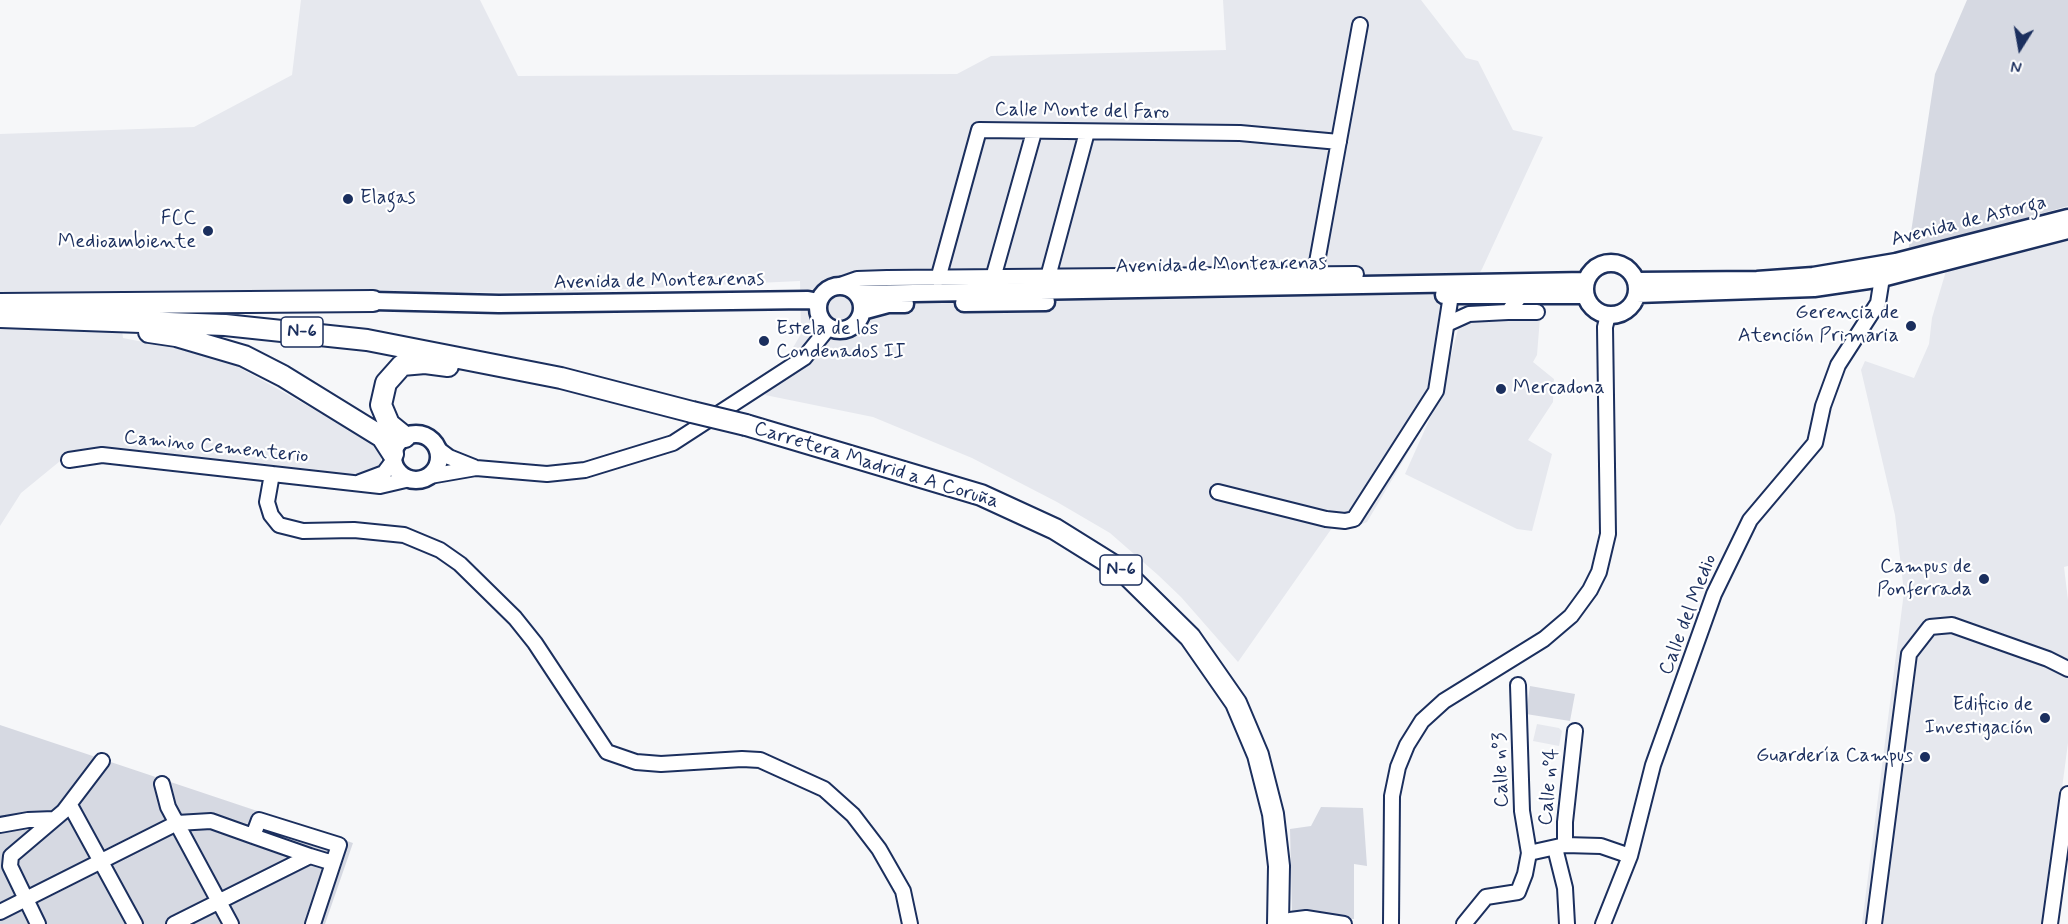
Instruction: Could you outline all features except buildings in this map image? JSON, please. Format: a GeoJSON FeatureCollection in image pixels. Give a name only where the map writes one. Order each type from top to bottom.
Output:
{"type":"FeatureCollection","features":[{"type":"Feature","properties":{"kind":"highway"},"geometry":{"type":"LineString","coordinates":[[0,304],[373,301]]}},
{"type":"Feature","properties":{"kind":"highway"},"geometry":{"type":"LineString","coordinates":[[0,317],[176,336],[244,357],[323,399],[382,437],[393,457]]}},
{"type":"Feature","properties":{"kind":"highway","name":"Carretera Madrid a A Coruña"},"geometry":{"type":"LineString","coordinates":[[0,317],[154,321],[316,334],[435,352],[599,388],[746,425],[981,495],[1055,529],[1124,572],[1190,637],[1240,713],[1258,756],[1273,814],[1284,922]]}},
{"type":"Feature","properties":{"kind":"highway","name":"N-6"},"geometry":{"type":"LineString","coordinates":[[405,437],[389,424],[381,405],[386,383],[402,365],[425,363],[599,388]]}},
{"type":"Feature","properties":{"kind":"main road","name":"Avenida de Astorga"},"geometry":{"type":"LineString","coordinates":[[1881,272],[2068,218]]}},
{"type":"Feature","properties":{"kind":"main road","name":"Avenida de Astorga"},"geometry":{"type":"LineString","coordinates":[[1881,272],[2068,230]]}},
{"type":"Feature","properties":{"kind":"main road"},"geometry":{"type":"LineString","coordinates":[[1609,263],[1623,265],[1636,288],[1626,310],[1608,315],[1596,310],[1585,288],[1594,269],[1609,263]]}},
{"type":"Feature","properties":{"kind":"main road"},"geometry":{"type":"LineString","coordinates":[[1636,288],[1814,288],[1881,272]]}},
{"type":"Feature","properties":{"kind":"main road"},"geometry":{"type":"LineString","coordinates":[[840,285],[858,294],[862,311],[852,326],[841,330],[829,327],[818,314],[818,302],[826,290],[840,285]]}},
{"type":"Feature","properties":{"kind":"main road","name":"Avenida de Montearenas"},"geometry":{"type":"LineString","coordinates":[[858,294],[1585,288]]}},
{"type":"Feature","properties":{"kind":"main road","name":"Avenida de Montearenas"},"geometry":{"type":"LineString","coordinates":[[862,311],[888,304],[1451,300],[1585,288]]}},
{"type":"Feature","properties":{"kind":"main road","name":"Avenida de Montearenas"},"geometry":{"type":"LineString","coordinates":[[373,301],[499,304],[808,300],[818,302]]}},
{"type":"Feature","properties":{"kind":"main road"},"geometry":{"type":"LineString","coordinates":[[420,434],[433,441],[437,448],[438,466],[430,476],[424,479],[410,479],[402,476],[393,457],[397,444],[405,437],[420,434]]}},
{"type":"Feature","properties":{"kind":"street"},"geometry":{"type":"LineString","coordinates":[[1315,273],[1360,25]]}},
{"type":"Feature","properties":{"kind":"street","name":"Calle Monte del Faro"},"geometry":{"type":"LineString","coordinates":[[938,279],[978,130],[1240,133],[1339,142]]}},
{"type":"Feature","properties":{"kind":"street"},"geometry":{"type":"LineString","coordinates":[[993,278],[1034,132]]}},
{"type":"Feature","properties":{"kind":"street"},"geometry":{"type":"LineString","coordinates":[[1048,277],[1087,132]]}},
{"type":"Feature","properties":{"kind":"street","name":"Calle del Medio"},"geometry":{"type":"LineString","coordinates":[[1603,924],[1630,856],[1653,765],[1714,594],[1750,520],[1815,444],[1823,406],[1838,365],[1878,303],[1881,272]]}},
{"type":"Feature","properties":{"kind":"street"},"geometry":{"type":"LineString","coordinates":[[840,285],[857,279],[1356,274]]}},
{"type":"Feature","properties":{"kind":"street"},"geometry":{"type":"LineString","coordinates":[[1508,312],[1521,295]]}},
{"type":"Feature","properties":{"kind":"street"},"geometry":{"type":"LineString","coordinates":[[1451,300],[1454,309],[1469,314],[1537,312]]}},
{"type":"Feature","properties":{"kind":"street"},"geometry":{"type":"LineString","coordinates":[[1218,492],[1326,519],[1345,521],[1354,519],[1437,391],[1451,300]]}},
{"type":"Feature","properties":{"kind":"street"},"geometry":{"type":"LineString","coordinates":[[1447,324],[1469,314]]}},
{"type":"Feature","properties":{"kind":"street"},"geometry":{"type":"LineString","coordinates":[[1392,924],[1392,796],[1398,767],[1407,745],[1422,722],[1444,701],[1544,639],[1571,616],[1599,572],[1608,534],[1605,327],[1608,315]]}},
{"type":"Feature","properties":{"kind":"street","name":"Carretera Madrid a A Coruña"},"geometry":{"type":"LineString","coordinates":[[430,476],[476,468],[547,474],[585,470],[673,443],[726,411],[804,357],[829,327]]}},
{"type":"Feature","properties":{"kind":"street","name":"Carretera Madrid a A Coruña"},"geometry":{"type":"LineString","coordinates":[[437,448],[449,457],[476,468]]}},
{"type":"Feature","properties":{"kind":"street","name":"Camino Cementerio"},"geometry":{"type":"LineString","coordinates":[[69,460],[102,455],[380,486],[410,479]]}},
{"type":"Feature","properties":{"kind":"street","name":"Camino Cementerio"},"geometry":{"type":"LineString","coordinates":[[358,483],[384,473],[393,457]]}},
{"type":"Feature","properties":{"kind":"street"},"geometry":{"type":"LineString","coordinates":[[272,474],[267,502],[271,515],[279,525],[303,531],[354,530],[404,535],[440,550],[460,564],[515,618],[535,643],[606,752],[636,762],[661,764],[760,760],[824,789],[853,815],[879,849],[903,891],[909,924]]}},
{"type":"Feature","properties":{"kind":"street"},"geometry":{"type":"LineString","coordinates":[[1874,924],[1909,654],[1930,627],[1952,625],[2048,659],[2068,669]]}},
{"type":"Feature","properties":{"kind":"street","name":"Calle nº3"},"geometry":{"type":"LineString","coordinates":[[1518,685],[1522,811],[1529,853]]}},
{"type":"Feature","properties":{"kind":"street","name":"Calle nº4"},"geometry":{"type":"LineString","coordinates":[[1567,924],[1560,847],[1575,731]]}},
{"type":"Feature","properties":{"kind":"street"},"geometry":{"type":"LineString","coordinates":[[38,924],[10,866],[11,856],[70,805],[102,761]]}},
{"type":"Feature","properties":{"kind":"street"},"geometry":{"type":"LineString","coordinates":[[162,784],[168,807],[231,924]]}},
{"type":"Feature","properties":{"kind":"street"},"geometry":{"type":"LineString","coordinates":[[2050,924],[2063,876],[2068,794]]}},
{"type":"Feature","properties":{"kind":"street"},"geometry":{"type":"LineString","coordinates":[[70,805],[135,924]]}},
{"type":"Feature","properties":{"kind":"street"},"geometry":{"type":"LineString","coordinates":[[0,825],[28,819],[54,819]]}},
{"type":"Feature","properties":{"kind":"street"},"geometry":{"type":"LineString","coordinates":[[253,836],[259,820],[339,845],[313,924]]}},
{"type":"Feature","properties":{"kind":"street"},"geometry":{"type":"LineString","coordinates":[[0,912],[177,823],[211,821],[333,863]]}},
{"type":"Feature","properties":{"kind":"street"},"geometry":{"type":"LineString","coordinates":[[1464,924],[1486,897],[1518,892],[1525,874],[1529,853],[1560,847],[1601,846],[1630,856]]}},
{"type":"Feature","properties":{"kind":"street"},"geometry":{"type":"LineString","coordinates":[[174,924],[310,856]]}},
{"type":"Feature","properties":{"kind":"street"},"geometry":{"type":"LineString","coordinates":[[1284,922],[1306,918],[1344,924]]}},
{"type":"Feature","properties":{"kind":"shaded area"},"geometry":{"type":"Polygon","coordinates":[[[301,0],[480,0],[518,76],[957,74],[991,56],[1226,50],[1223,0],[1421,0],[1466,58],[1478,61],[1513,130],[1543,137],[1482,269],[1460,304],[1441,394],[1458,329],[1460,306],[1541,305],[1537,355],[1533,362],[1554,379],[1553,402],[1528,440],[1552,454],[1532,531],[1517,529],[1405,474],[1435,407],[1367,522],[1351,528],[1332,528],[1238,662],[1181,597],[1158,575],[1110,533],[1057,502],[972,458],[873,417],[765,395],[801,334],[800,281],[566,292],[118,294],[123,338],[179,349],[233,364],[381,447],[381,462],[370,475],[264,470],[91,449],[65,457],[21,493],[0,526],[0,134],[194,127],[292,75],[301,0]]]}},
{"type":"Feature","properties":{"kind":"shaded area"},"geometry":{"type":"Polygon","coordinates":[[[1967,0],[2068,0],[2068,206],[1908,252],[1935,74],[1967,0]]]}},
{"type":"Feature","properties":{"kind":"shaded area","name":"Campus de Ponferrada"},"geometry":{"type":"Polygon","coordinates":[[[2068,239],[2068,566],[2064,567],[2068,600],[2068,743],[2044,924],[1862,924],[1904,592],[1895,515],[1861,370],[1865,361],[1914,378],[1929,344],[1932,318],[1946,271],[2068,239]]]}},
{"type":"Feature","properties":{"kind":"shaded area"},"geometry":{"type":"Polygon","coordinates":[[[1530,686],[1575,694],[1570,721],[1526,714],[1530,686]]]}},
{"type":"Feature","properties":{"kind":"shaded area"},"geometry":{"type":"Polygon","coordinates":[[[1537,724],[1559,728],[1562,731],[1559,746],[1533,741],[1537,724]]]}},
{"type":"Feature","properties":{"kind":"shaded area"},"geometry":{"type":"Polygon","coordinates":[[[0,725],[353,843],[325,924],[0,924],[0,725]]]}},
{"type":"Feature","properties":{"kind":"shaded area"},"geometry":{"type":"Polygon","coordinates":[[[1321,807],[1363,808],[1367,866],[1354,864],[1354,919],[1292,915],[1290,829],[1311,826],[1321,807]]]}},
{"type":"Feature","properties":{"kind":"place","name":"Elagas"},"geometry":{"type":"Point","coordinates":[348,199]}},
{"type":"Feature","properties":{"kind":"place","name":"FCC Medioambiente"},"geometry":{"type":"Point","coordinates":[208,231]}},
{"type":"Feature","properties":{"kind":"place","name":"Gerencia de Atención Primaria"},"geometry":{"type":"Point","coordinates":[1911,326]}},
{"type":"Feature","properties":{"kind":"place","name":"Estela de los Condenados II"},"geometry":{"type":"Point","coordinates":[764,341]}},
{"type":"Feature","properties":{"kind":"place","name":"Mercadona"},"geometry":{"type":"Point","coordinates":[1501,389]}},
{"type":"Feature","properties":{"kind":"place","name":"Campus de Ponferrada"},"geometry":{"type":"Point","coordinates":[1984,579]}},
{"type":"Feature","properties":{"kind":"place","name":"Edificio de Investigación"},"geometry":{"type":"Point","coordinates":[2045,718]}},
{"type":"Feature","properties":{"kind":"place","name":"Guardería Campus"},"geometry":{"type":"Point","coordinates":[1925,757]}}]}
